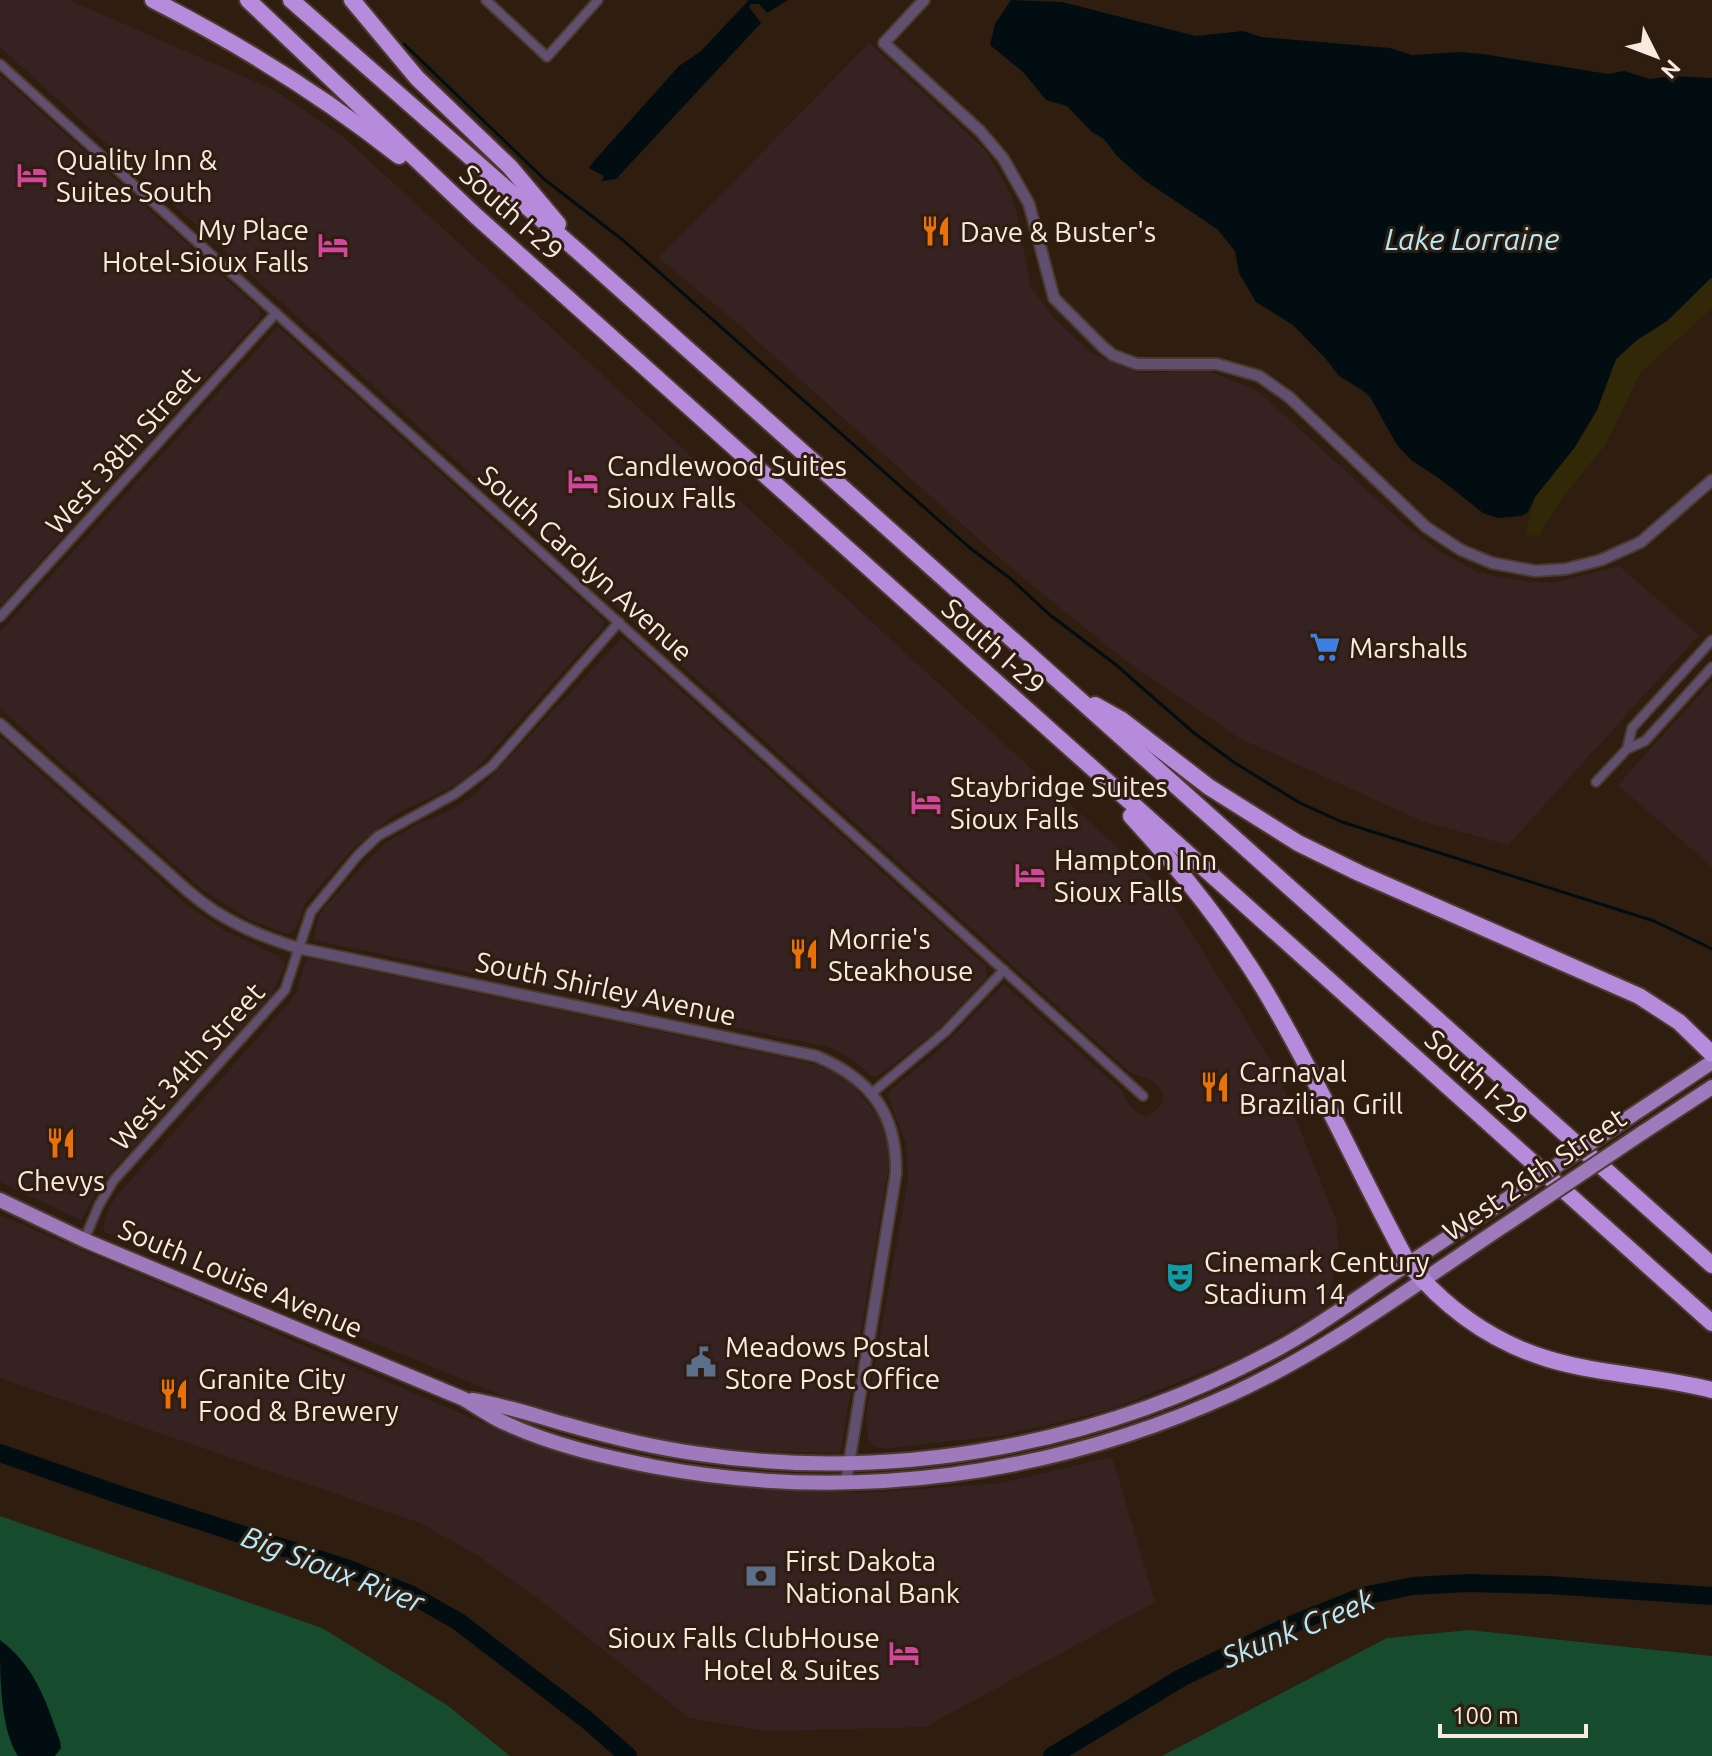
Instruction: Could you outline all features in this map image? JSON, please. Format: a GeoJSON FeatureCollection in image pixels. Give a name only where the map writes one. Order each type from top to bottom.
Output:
{"type":"FeatureCollection","features":[{"type":"Feature","properties":{"kind":"highway"},"geometry":{"type":"LineString","coordinates":[[153,0],[249,51],[315,92],[476,216]]}},
{"type":"Feature","properties":{"kind":"highway","name":"South I-29"},"geometry":{"type":"LineString","coordinates":[[248,0],[476,216],[1712,1323]]}},
{"type":"Feature","properties":{"kind":"highway","name":"South I-29"},"geometry":{"type":"LineString","coordinates":[[291,0],[581,254],[1712,1265]]}},
{"type":"Feature","properties":{"kind":"highway"},"geometry":{"type":"LineString","coordinates":[[352,0],[417,78],[527,184],[581,254]]}},
{"type":"Feature","properties":{"kind":"highway"},"geometry":{"type":"LineString","coordinates":[[1063,686],[1122,720],[1209,787],[1298,843],[1639,996],[1679,1022],[1712,1054]]}},
{"type":"Feature","properties":{"kind":"highway"},"geometry":{"type":"LineString","coordinates":[[1064,744],[1172,863],[1246,961],[1313,1080],[1408,1263],[1439,1297],[1472,1324],[1532,1354],[1712,1390]]}},
{"type":"Feature","properties":{"kind":"main road","name":"West 26th Street"},"geometry":{"type":"LineString","coordinates":[[850,1463],[977,1452],[1062,1434],[1133,1412],[1228,1374],[1281,1347],[1712,1062]]}},
{"type":"Feature","properties":{"kind":"main road","name":"West 26th Street"},"geometry":{"type":"LineString","coordinates":[[846,1482],[889,1482],[980,1472],[1067,1453],[1140,1431],[1236,1392],[1291,1364],[1712,1087]]}},
{"type":"Feature","properties":{"kind":"main road","name":"South Louise Avenue"},"geometry":{"type":"LineString","coordinates":[[0,1200],[84,1240],[464,1399],[503,1423],[554,1442],[635,1463],[723,1478],[797,1483],[846,1482]]}},
{"type":"Feature","properties":{"kind":"main road","name":"South Louise Avenue"},"geometry":{"type":"LineString","coordinates":[[464,1399],[508,1406],[585,1430],[678,1451],[750,1460],[850,1463]]}},
{"type":"Feature","properties":{"kind":"street"},"geometry":{"type":"LineString","coordinates":[[486,0],[547,57],[598,0]]}},
{"type":"Feature","properties":{"kind":"street"},"geometry":{"type":"LineString","coordinates":[[924,0],[884,43],[980,131],[1003,158],[1029,204],[1054,298],[1113,355],[1137,364],[1217,364],[1259,376],[1289,397],[1426,527],[1461,550],[1492,563],[1535,571],[1566,569],[1601,560],[1641,542],[1712,480]]}},
{"type":"Feature","properties":{"kind":"street","name":"South Carolyn Avenue"},"geometry":{"type":"LineString","coordinates":[[0,64],[1143,1096]]}},
{"type":"Feature","properties":{"kind":"street","name":"West 38th Street"},"geometry":{"type":"LineString","coordinates":[[0,617],[276,313]]}},
{"type":"Feature","properties":{"kind":"street","name":"West 34th Street"},"geometry":{"type":"LineString","coordinates":[[84,1240],[114,1180],[280,997],[291,977],[311,912],[320,898],[378,836],[455,794],[486,771],[619,622]]}},
{"type":"Feature","properties":{"kind":"street"},"geometry":{"type":"LineString","coordinates":[[1627,749],[1632,728],[1712,640]]}},
{"type":"Feature","properties":{"kind":"street"},"geometry":{"type":"LineString","coordinates":[[1596,782],[1627,749],[1645,741],[1712,667]]}},
{"type":"Feature","properties":{"kind":"street","name":"South Shirley Avenue"},"geometry":{"type":"LineString","coordinates":[[0,724],[205,906],[244,929],[298,948],[816,1056],[834,1064],[872,1093],[890,1124],[896,1173],[846,1482]]}},
{"type":"Feature","properties":{"kind":"street"},"geometry":{"type":"LineString","coordinates":[[872,1093],[945,1032],[1004,970]]}},
{"type":"Feature","properties":{"kind":"shaded area"},"geometry":{"type":"Polygon","coordinates":[[[0,0],[69,0],[274,90],[341,135],[1165,891],[1275,1067],[1336,1220],[1339,1252],[1326,1308],[1243,1356],[1109,1410],[1004,1435],[883,1449],[874,1446],[868,1439],[866,1415],[908,1180],[906,1143],[888,1096],[892,1089],[938,1051],[1004,984],[1122,1091],[1128,1104],[1140,1115],[1148,1116],[1159,1108],[1163,1091],[1151,1080],[1131,1073],[0,47],[0,0]]]}},
{"type":"Feature","properties":{"kind":"shaded area"},"geometry":{"type":"Polygon","coordinates":[[[869,43],[984,149],[1007,186],[1016,210],[1031,287],[1053,317],[1092,354],[1141,373],[1206,370],[1258,391],[1406,526],[1439,551],[1477,572],[1522,581],[1554,583],[1619,566],[1699,635],[1508,845],[1422,821],[1239,738],[1121,657],[1011,568],[737,323],[659,258],[869,43]]]}},
{"type":"Feature","properties":{"kind":"shaded area"},"geometry":{"type":"Polygon","coordinates":[[[0,75],[259,309],[260,314],[258,320],[0,606],[0,75]]]}},
{"type":"Feature","properties":{"kind":"shaded area"},"geometry":{"type":"Polygon","coordinates":[[[278,327],[604,621],[603,627],[473,772],[456,785],[394,815],[351,851],[306,902],[296,928],[288,934],[251,920],[203,890],[0,708],[0,632],[278,327]]]}},
{"type":"Feature","properties":{"kind":"shaded area"},"geometry":{"type":"Polygon","coordinates":[[[622,638],[986,966],[986,978],[935,1032],[878,1076],[871,1076],[855,1061],[829,1047],[314,940],[317,921],[324,908],[369,859],[386,843],[474,795],[622,638]]]}},
{"type":"Feature","properties":{"kind":"shaded area"},"geometry":{"type":"Polygon","coordinates":[[[1712,681],[1712,867],[1618,785],[1712,681]]]}},
{"type":"Feature","properties":{"kind":"shaded area"},"geometry":{"type":"Polygon","coordinates":[[[0,737],[188,906],[225,931],[279,956],[285,965],[272,994],[115,1168],[98,1189],[81,1220],[0,1182],[0,737]]]}},
{"type":"Feature","properties":{"kind":"shaded area"},"geometry":{"type":"Polygon","coordinates":[[[309,958],[814,1064],[836,1073],[855,1088],[878,1116],[887,1143],[889,1165],[840,1453],[727,1450],[640,1437],[575,1419],[508,1398],[105,1232],[103,1227],[108,1210],[116,1197],[287,1005],[297,992],[305,962],[309,958]]]}},
{"type":"Feature","properties":{"kind":"shaded area"},"geometry":{"type":"Polygon","coordinates":[[[0,1215],[497,1429],[579,1455],[651,1473],[712,1483],[864,1493],[1001,1483],[1112,1457],[1155,1602],[925,1727],[769,1731],[689,1718],[552,1609],[477,1555],[420,1523],[0,1378],[0,1215]]]}},
{"type":"Feature","properties":{"kind":"green space"},"geometry":{"type":"Polygon","coordinates":[[[0,1516],[322,1628],[447,1705],[510,1756],[0,1756],[0,1516]]]}},
{"type":"Feature","properties":{"kind":"green space"},"geometry":{"type":"Polygon","coordinates":[[[1469,1630],[1712,1656],[1712,1756],[1162,1756],[1387,1638],[1469,1630]]]}},
{"type":"Feature","properties":{"kind":"sand"},"geometry":{"type":"Polygon","coordinates":[[[1712,277],[1712,308],[1640,373],[1606,444],[1562,498],[1539,536],[1525,535],[1535,497],[1575,447],[1597,410],[1616,359],[1637,340],[1667,321],[1712,277]]]}},
{"type":"Feature","properties":{"kind":"water"},"geometry":{"type":"Polygon","coordinates":[[[749,0],[788,0],[767,13],[759,4],[751,4],[749,7],[761,23],[616,179],[602,181],[604,176],[589,168],[594,161],[679,66],[701,51],[749,0]]]}},
{"type":"Feature","properties":{"kind":"water","name":"Lake Lorraine"},"geometry":{"type":"Polygon","coordinates":[[[1011,0],[1062,2],[1196,36],[1243,31],[1261,37],[1390,48],[1412,55],[1483,54],[1608,74],[1624,71],[1650,79],[1672,76],[1712,78],[1712,277],[1667,321],[1637,340],[1616,359],[1597,410],[1575,447],[1535,497],[1528,512],[1521,516],[1498,518],[1483,513],[1411,460],[1397,445],[1370,397],[1339,376],[1293,325],[1256,302],[1239,273],[1235,251],[1217,229],[1144,180],[1067,106],[1046,100],[1023,72],[990,45],[995,24],[1011,0]]]}},
{"type":"Feature","properties":{"kind":"water"},"geometry":{"type":"Polygon","coordinates":[[[0,1640],[22,1661],[44,1698],[60,1741],[61,1748],[55,1756],[18,1756],[12,1744],[2,1701],[0,1640]]]}},
{"type":"Feature","properties":{"kind":"waterway"},"geometry":{"type":"LineString","coordinates":[[404,44],[544,179],[624,241],[970,548],[1115,664],[1194,733],[1235,763],[1300,803],[1342,822],[1654,921],[1712,949]]}},
{"type":"Feature","properties":{"kind":"waterway","name":"Big Sioux River"},"geometry":{"type":"LineString","coordinates":[[0,1453],[349,1569],[412,1595],[459,1622],[587,1720],[628,1756]]}},
{"type":"Feature","properties":{"kind":"waterway","name":"Skunk Creek"},"geometry":{"type":"LineString","coordinates":[[1052,1756],[1181,1678],[1283,1628],[1363,1596],[1413,1586],[1468,1583],[1712,1596]]}},
{"type":"Feature","properties":{"kind":"place","name":"Quality Inn & Suites South"},"geometry":{"type":"Point","coordinates":[32,175]}},
{"type":"Feature","properties":{"kind":"place","name":"Dave & Buster's"},"geometry":{"type":"Point","coordinates":[936,231]}},
{"type":"Feature","properties":{"kind":"place","name":"My Place Hotel-Sioux Falls"},"geometry":{"type":"Point","coordinates":[333,245]}},
{"type":"Feature","properties":{"kind":"place","name":"Candlewood Suites Sioux Falls"},"geometry":{"type":"Point","coordinates":[583,481]}},
{"type":"Feature","properties":{"kind":"place","name":"Marshalls"},"geometry":{"type":"Point","coordinates":[1325,647]}},
{"type":"Feature","properties":{"kind":"place","name":"Staybridge Suites Sioux Falls"},"geometry":{"type":"Point","coordinates":[926,802]}},
{"type":"Feature","properties":{"kind":"place","name":"Hampton Inn Sioux Falls"},"geometry":{"type":"Point","coordinates":[1030,875]}},
{"type":"Feature","properties":{"kind":"place","name":"Morrie's Steakhouse"},"geometry":{"type":"Point","coordinates":[804,954]}},
{"type":"Feature","properties":{"kind":"place","name":"Carnaval Brazilian Grill"},"geometry":{"type":"Point","coordinates":[1215,1087]}},
{"type":"Feature","properties":{"kind":"place","name":"Chevys"},"geometry":{"type":"Point","coordinates":[61,1143]}},
{"type":"Feature","properties":{"kind":"place","name":"Cinemark Century Stadium 14"},"geometry":{"type":"Point","coordinates":[1180,1277]}},
{"type":"Feature","properties":{"kind":"place","name":"Meadows Postal Store Post Office"},"geometry":{"type":"Point","coordinates":[701,1362]}},
{"type":"Feature","properties":{"kind":"place","name":"Granite City Food & Brewery"},"geometry":{"type":"Point","coordinates":[174,1394]}},
{"type":"Feature","properties":{"kind":"place","name":"First Dakota National Bank"},"geometry":{"type":"Point","coordinates":[761,1576]}},
{"type":"Feature","properties":{"kind":"place","name":"Sioux Falls ClubHouse Hotel & Suites"},"geometry":{"type":"Point","coordinates":[904,1653]}}]}
